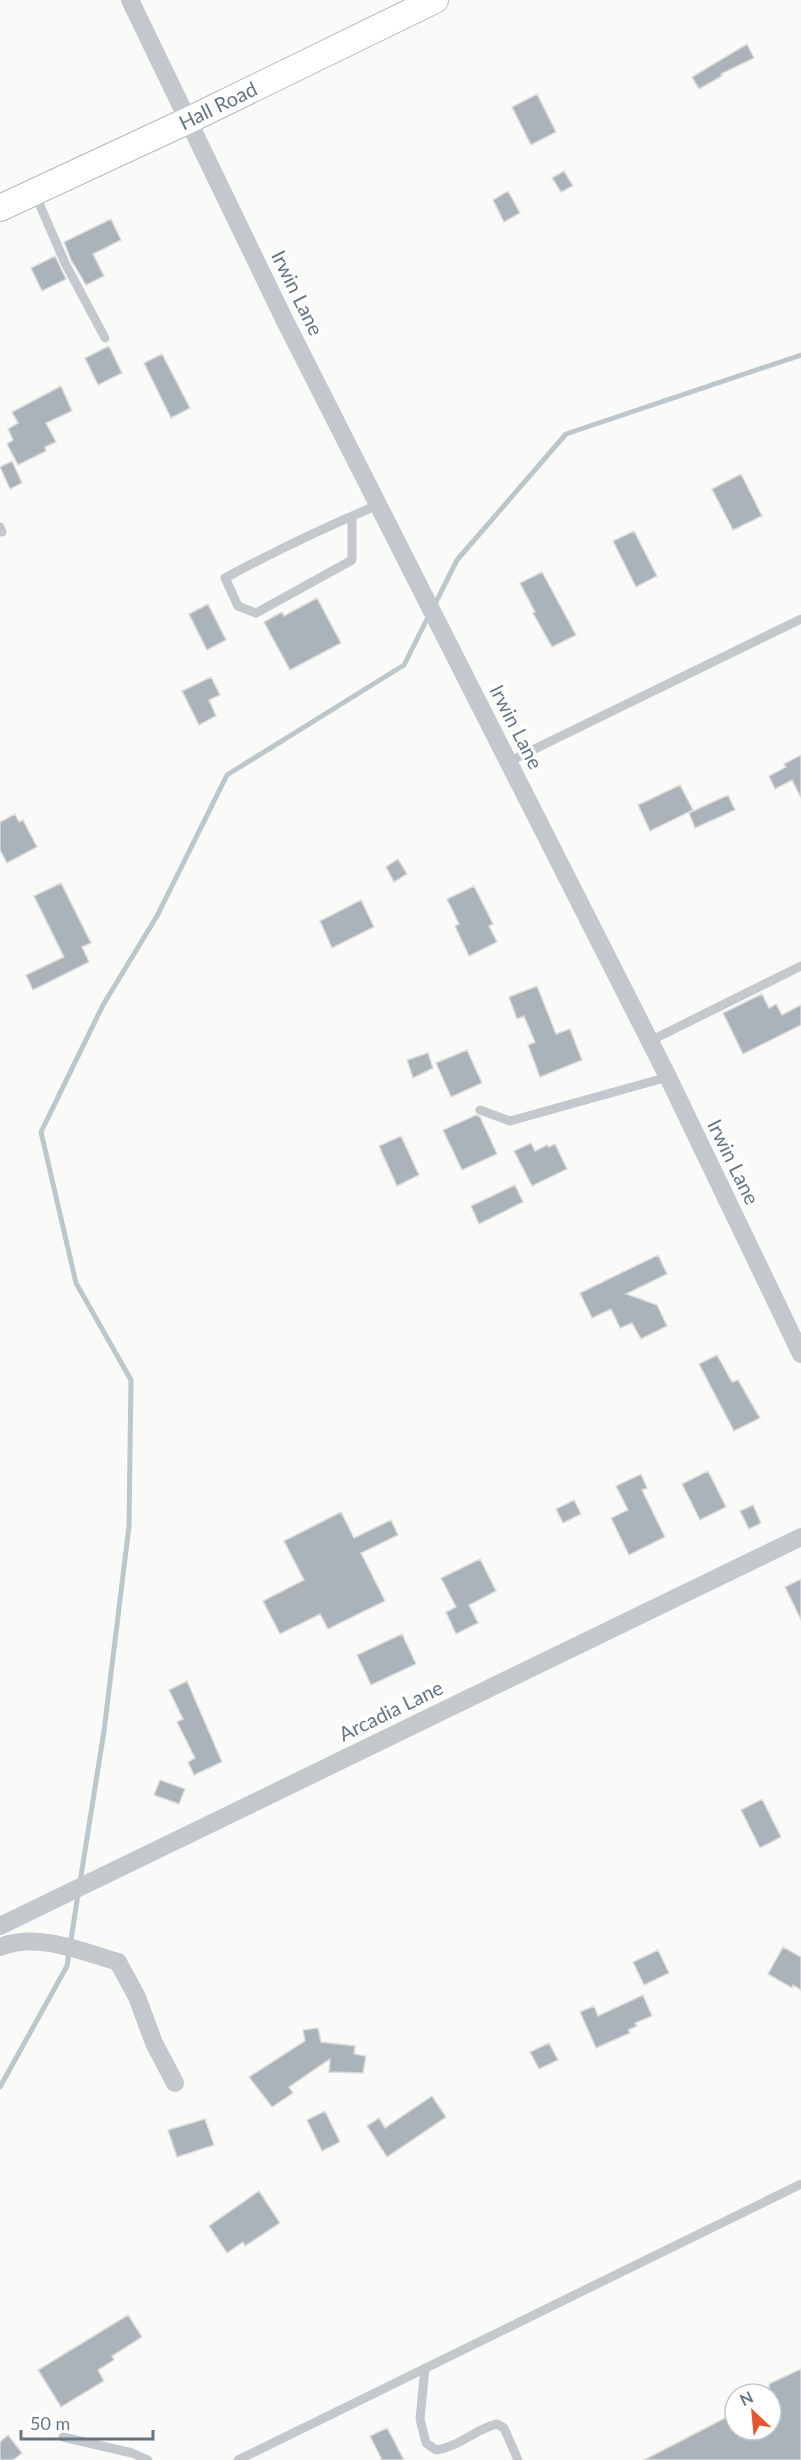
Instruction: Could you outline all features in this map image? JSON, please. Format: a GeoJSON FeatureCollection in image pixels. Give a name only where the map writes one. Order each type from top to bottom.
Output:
{"type":"FeatureCollection","features":[{"type":"Feature","properties":{"kind":"street","name":"Irwin Lane"},"geometry":{"type":"LineString","coordinates":[[130,0],[284,319],[668,1077],[801,1354]]}},
{"type":"Feature","properties":{"kind":"street","name":"Hall Road"},"geometry":{"type":"LineString","coordinates":[[0,208],[189,120],[435,0]]}},
{"type":"Feature","properties":{"kind":"street","name":"Arcadia Lane"},"geometry":{"type":"LineString","coordinates":[[0,1926],[801,1537]]}},
{"type":"Feature","properties":{"kind":"street"},"geometry":{"type":"LineString","coordinates":[[0,1947],[15,1941],[54,1944],[118,1962],[137,1997],[154,2043],[175,2083]]}},
{"type":"Feature","properties":{"kind":"lane"},"geometry":{"type":"LineString","coordinates":[[34,192],[64,263],[105,338]]}},
{"type":"Feature","properties":{"kind":"lane"},"geometry":{"type":"LineString","coordinates":[[352,516],[352,560],[256,613],[238,606],[225,578],[290,544],[352,516],[378,505]]}},
{"type":"Feature","properties":{"kind":"lane"},"geometry":{"type":"LineString","coordinates":[[508,762],[801,619]]}},
{"type":"Feature","properties":{"kind":"lane"},"geometry":{"type":"LineString","coordinates":[[650,1041],[801,966]]}},
{"type":"Feature","properties":{"kind":"lane"},"geometry":{"type":"LineString","coordinates":[[480,1110],[510,1121],[668,1077]]}},
{"type":"Feature","properties":{"kind":"lane"},"geometry":{"type":"LineString","coordinates":[[238,2460],[801,2184]]}},
{"type":"Feature","properties":{"kind":"lane"},"geometry":{"type":"LineString","coordinates":[[425,2368],[420,2419],[426,2443],[436,2450],[442,2460]]}},
{"type":"Feature","properties":{"kind":"lane"},"geometry":{"type":"LineString","coordinates":[[436,2450],[447,2449],[487,2426],[497,2424],[504,2428],[518,2460]]}},
{"type":"Feature","properties":{"kind":"lane"},"geometry":{"type":"LineString","coordinates":[[63,2437],[132,2453],[148,2460]]}},
{"type":"Feature","properties":{"kind":"building"},"geometry":{"type":"Polygon","coordinates":[[[747,44],[754,58],[721,74],[722,76],[699,89],[692,77],[747,44]]]}},
{"type":"Feature","properties":{"kind":"building"},"geometry":{"type":"Polygon","coordinates":[[[537,94],[556,132],[531,145],[512,107],[537,94]]]}},
{"type":"Feature","properties":{"kind":"building"},"geometry":{"type":"Polygon","coordinates":[[[564,171],[573,186],[561,192],[552,178],[564,171]]]}},
{"type":"Feature","properties":{"kind":"building"},"geometry":{"type":"Polygon","coordinates":[[[508,191],[520,213],[504,222],[493,200],[508,191]]]}},
{"type":"Feature","properties":{"kind":"building"},"geometry":{"type":"Polygon","coordinates":[[[111,219],[121,240],[93,254],[104,276],[86,285],[71,260],[64,242],[111,219]]]}},
{"type":"Feature","properties":{"kind":"building"},"geometry":{"type":"Polygon","coordinates":[[[55,256],[66,279],[42,291],[31,268],[55,256]]]}},
{"type":"Feature","properties":{"kind":"building"},"geometry":{"type":"Polygon","coordinates":[[[109,346],[122,373],[98,385],[85,358],[109,346]]]}},
{"type":"Feature","properties":{"kind":"building"},"geometry":{"type":"Polygon","coordinates":[[[162,354],[190,408],[171,418],[144,363],[162,354]]]}},
{"type":"Feature","properties":{"kind":"building"},"geometry":{"type":"Polygon","coordinates":[[[61,386],[72,411],[46,423],[56,442],[45,447],[46,451],[18,465],[7,444],[13,440],[8,429],[18,423],[12,412],[61,386]]]}},
{"type":"Feature","properties":{"kind":"building"},"geometry":{"type":"Polygon","coordinates":[[[12,461],[22,483],[10,489],[0,467],[12,461]]]}},
{"type":"Feature","properties":{"kind":"building"},"geometry":{"type":"Polygon","coordinates":[[[741,474],[762,516],[733,530],[712,489],[741,474]]]}},
{"type":"Feature","properties":{"kind":"building"},"geometry":{"type":"Polygon","coordinates":[[[634,531],[657,576],[636,587],[613,541],[634,531]]]}},
{"type":"Feature","properties":{"kind":"building"},"geometry":{"type":"Polygon","coordinates":[[[542,572],[576,635],[552,647],[520,583],[542,572]]]}},
{"type":"Feature","properties":{"kind":"building"},"geometry":{"type":"Polygon","coordinates":[[[317,598],[341,643],[290,670],[264,622],[282,612],[284,616],[317,598]]]}},
{"type":"Feature","properties":{"kind":"building"},"geometry":{"type":"Polygon","coordinates":[[[208,604],[226,640],[207,650],[189,614],[208,604]]]}},
{"type":"Feature","properties":{"kind":"building"},"geometry":{"type":"Polygon","coordinates":[[[211,677],[220,695],[209,700],[216,716],[199,725],[182,691],[211,677]]]}},
{"type":"Feature","properties":{"kind":"building"},"geometry":{"type":"Polygon","coordinates":[[[801,755],[801,798],[792,780],[775,789],[769,776],[786,767],[784,764],[801,755]]]}},
{"type":"Feature","properties":{"kind":"building"},"geometry":{"type":"Polygon","coordinates":[[[680,785],[693,810],[650,831],[638,805],[680,785]]]}},
{"type":"Feature","properties":{"kind":"building"},"geometry":{"type":"Polygon","coordinates":[[[728,795],[735,810],[695,828],[689,813],[728,795]]]}},
{"type":"Feature","properties":{"kind":"building"},"geometry":{"type":"Polygon","coordinates":[[[15,814],[19,822],[23,820],[37,847],[7,863],[0,850],[0,822],[15,814]]]}},
{"type":"Feature","properties":{"kind":"building"},"geometry":{"type":"Polygon","coordinates":[[[398,859],[407,874],[394,882],[386,867],[398,859]]]}},
{"type":"Feature","properties":{"kind":"building"},"geometry":{"type":"Polygon","coordinates":[[[61,883],[91,943],[82,947],[89,962],[33,990],[26,975],[64,957],[34,896],[61,883]]]}},
{"type":"Feature","properties":{"kind":"building"},"geometry":{"type":"Polygon","coordinates":[[[474,886],[493,924],[489,926],[497,942],[469,956],[455,926],[459,924],[447,899],[474,886]]]}},
{"type":"Feature","properties":{"kind":"building"},"geometry":{"type":"Polygon","coordinates":[[[361,900],[374,927],[332,948],[320,921],[361,900]]]}},
{"type":"Feature","properties":{"kind":"building"},"geometry":{"type":"Polygon","coordinates":[[[537,986],[556,1034],[570,1029],[582,1060],[540,1077],[528,1045],[535,1042],[524,1016],[517,1019],[509,997],[537,986]]]}},
{"type":"Feature","properties":{"kind":"building"},"geometry":{"type":"Polygon","coordinates":[[[762,994],[769,1008],[776,1004],[782,1015],[801,1005],[801,1025],[743,1054],[723,1013],[762,994]]]}},
{"type":"Feature","properties":{"kind":"building"},"geometry":{"type":"Polygon","coordinates":[[[467,1050],[482,1083],[451,1097],[436,1063],[467,1050]]]}},
{"type":"Feature","properties":{"kind":"building"},"geometry":{"type":"Polygon","coordinates":[[[428,1053],[433,1068],[413,1078],[407,1060],[428,1053]]]}},
{"type":"Feature","properties":{"kind":"building"},"geometry":{"type":"Polygon","coordinates":[[[476,1115],[480,1117],[497,1154],[462,1170],[443,1130],[476,1115]]]}},
{"type":"Feature","properties":{"kind":"building"},"geometry":{"type":"Polygon","coordinates":[[[401,1136],[419,1175],[397,1186],[379,1146],[401,1136]]]}},
{"type":"Feature","properties":{"kind":"building"},"geometry":{"type":"Polygon","coordinates":[[[531,1143],[535,1151],[555,1144],[567,1169],[532,1186],[514,1151],[531,1143]]]}},
{"type":"Feature","properties":{"kind":"building"},"geometry":{"type":"Polygon","coordinates":[[[515,1185],[523,1202],[479,1224],[471,1206],[515,1185]]]}},
{"type":"Feature","properties":{"kind":"building"},"geometry":{"type":"Polygon","coordinates":[[[658,1255],[667,1274],[626,1294],[657,1305],[667,1326],[641,1339],[632,1323],[620,1328],[611,1309],[592,1318],[580,1293],[658,1255]]]}},
{"type":"Feature","properties":{"kind":"building"},"geometry":{"type":"Polygon","coordinates":[[[717,1355],[732,1382],[738,1380],[760,1418],[734,1431],[699,1364],[717,1355]]]}},
{"type":"Feature","properties":{"kind":"building"},"geometry":{"type":"Polygon","coordinates":[[[708,1471],[726,1507],[700,1520],[682,1484],[708,1471]]]}},
{"type":"Feature","properties":{"kind":"building"},"geometry":{"type":"Polygon","coordinates":[[[641,1474],[647,1488],[642,1490],[665,1537],[629,1555],[611,1518],[628,1510],[616,1486],[641,1474]]]}},
{"type":"Feature","properties":{"kind":"building"},"geometry":{"type":"Polygon","coordinates":[[[574,1500],[581,1514],[563,1523],[556,1509],[574,1500]]]}},
{"type":"Feature","properties":{"kind":"building"},"geometry":{"type":"Polygon","coordinates":[[[753,1505],[761,1523],[749,1529],[740,1511],[753,1505]]]}},
{"type":"Feature","properties":{"kind":"building"},"geometry":{"type":"Polygon","coordinates":[[[341,1512],[354,1538],[391,1520],[398,1535],[361,1553],[385,1601],[328,1629],[320,1614],[280,1634],[263,1601],[304,1580],[284,1541],[341,1512]]]}},
{"type":"Feature","properties":{"kind":"building"},"geometry":{"type":"Polygon","coordinates":[[[480,1559],[496,1591],[469,1605],[478,1623],[456,1634],[446,1612],[456,1607],[441,1578],[480,1559]]]}},
{"type":"Feature","properties":{"kind":"building"},"geometry":{"type":"Polygon","coordinates":[[[801,1579],[801,1620],[785,1587],[801,1579]]]}},
{"type":"Feature","properties":{"kind":"building"},"geometry":{"type":"Polygon","coordinates":[[[402,1634],[416,1664],[371,1685],[357,1655],[402,1634]]]}},
{"type":"Feature","properties":{"kind":"building"},"geometry":{"type":"Polygon","coordinates":[[[187,1681],[222,1762],[194,1775],[188,1762],[195,1758],[177,1722],[183,1719],[169,1690],[187,1681]]]}},
{"type":"Feature","properties":{"kind":"building"},"geometry":{"type":"Polygon","coordinates":[[[160,1780],[185,1789],[179,1804],[154,1795],[160,1780]]]}},
{"type":"Feature","properties":{"kind":"building"},"geometry":{"type":"Polygon","coordinates":[[[762,1799],[781,1837],[760,1848],[741,1810],[762,1799]]]}},
{"type":"Feature","properties":{"kind":"building"},"geometry":{"type":"Polygon","coordinates":[[[783,1947],[801,1957],[801,1990],[793,1985],[792,1988],[768,1974],[783,1947]]]}},
{"type":"Feature","properties":{"kind":"building"},"geometry":{"type":"Polygon","coordinates":[[[658,1950],[669,1973],[644,1985],[633,1962],[658,1950]]]}},
{"type":"Feature","properties":{"kind":"building"},"geometry":{"type":"Polygon","coordinates":[[[643,1995],[652,2016],[635,2023],[637,2026],[628,2030],[630,2033],[596,2048],[580,2012],[594,2006],[598,2016],[643,1995]]]}},
{"type":"Feature","properties":{"kind":"building"},"geometry":{"type":"Polygon","coordinates":[[[318,2028],[321,2042],[355,2046],[354,2054],[366,2056],[363,2073],[329,2072],[330,2059],[289,2087],[293,2093],[272,2107],[249,2077],[305,2041],[303,2030],[318,2028]]]}},
{"type":"Feature","properties":{"kind":"building"},"geometry":{"type":"Polygon","coordinates":[[[549,2043],[558,2060],[539,2069],[530,2052],[549,2043]]]}},
{"type":"Feature","properties":{"kind":"building"},"geometry":{"type":"Polygon","coordinates":[[[432,2096],[446,2117],[387,2157],[367,2126],[379,2118],[385,2128],[432,2096]]]}},
{"type":"Feature","properties":{"kind":"building"},"geometry":{"type":"Polygon","coordinates":[[[325,2111],[340,2142],[322,2151],[307,2120],[325,2111]]]}},
{"type":"Feature","properties":{"kind":"building"},"geometry":{"type":"Polygon","coordinates":[[[205,2119],[214,2145],[177,2157],[168,2130],[205,2119]]]}},
{"type":"Feature","properties":{"kind":"building"},"geometry":{"type":"Polygon","coordinates":[[[259,2191],[280,2223],[245,2246],[243,2242],[227,2253],[209,2226],[259,2191]]]}},
{"type":"Feature","properties":{"kind":"building"},"geometry":{"type":"Polygon","coordinates":[[[128,2315],[142,2337],[112,2356],[114,2360],[98,2370],[104,2381],[61,2407],[38,2370],[128,2315]]]}},
{"type":"Feature","properties":{"kind":"building"},"geometry":{"type":"Polygon","coordinates":[[[801,2369],[801,2460],[644,2460],[723,2419],[723,2442],[783,2442],[783,2382],[773,2382],[801,2369]]]}},
{"type":"Feature","properties":{"kind":"building"},"geometry":{"type":"Polygon","coordinates":[[[387,2428],[404,2460],[382,2460],[370,2436],[387,2428]]]}},
{"type":"Feature","properties":{"kind":"building"},"geometry":{"type":"Polygon","coordinates":[[[8,2435],[22,2453],[13,2460],[0,2460],[0,2442],[8,2435]]]}},
{"type":"Feature","properties":{"kind":"waterway"},"geometry":{"type":"LineString","coordinates":[[434,606],[457,560],[566,434],[801,355]]}},
{"type":"Feature","properties":{"kind":"waterway"},"geometry":{"type":"LineString","coordinates":[[80,1882],[104,1731],[129,1526],[131,1380],[76,1283],[41,1132],[103,1005],[157,916],[227,775],[404,665],[429,615]]}},
{"type":"Feature","properties":{"kind":"waterway"},"geometry":{"type":"LineString","coordinates":[[0,2087],[67,1966],[78,1894]]}}]}
